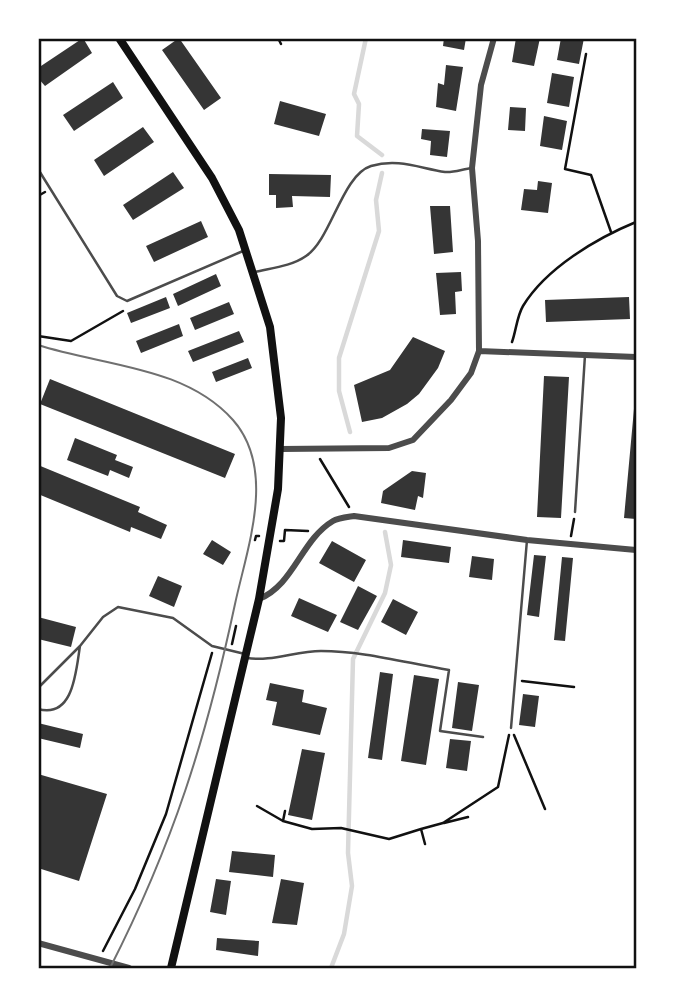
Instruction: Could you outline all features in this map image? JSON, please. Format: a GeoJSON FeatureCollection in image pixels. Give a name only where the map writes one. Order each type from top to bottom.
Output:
{"type":"FeatureCollection","features":[{"type":"Feature","properties":{"kind":"main road"},"geometry":{"type":"LineString","coordinates":[[119,38],[212,178],[255,272],[276,356],[281,449],[271,540],[170,968]]}},
{"type":"Feature","properties":{"kind":"street"},"geometry":{"type":"LineString","coordinates":[[281,449],[389,448],[413,440],[465,382],[479,351],[478,241],[472,168],[481,85],[494,38]]}},
{"type":"Feature","properties":{"kind":"street"},"geometry":{"type":"LineString","coordinates":[[479,351],[636,357]]}},
{"type":"Feature","properties":{"kind":"street"},"geometry":{"type":"LineString","coordinates":[[259,599],[274,593],[333,521],[354,516],[527,540],[636,550]]}},
{"type":"Feature","properties":{"kind":"street"},"geometry":{"type":"LineString","coordinates":[[38,943],[129,968]]}},
{"type":"Feature","properties":{"kind":"lane"},"geometry":{"type":"LineString","coordinates":[[255,272],[288,265],[306,257],[317,247],[345,193],[368,167],[393,162],[420,164],[447,172],[472,168]]}},
{"type":"Feature","properties":{"kind":"lane"},"geometry":{"type":"LineString","coordinates":[[38,169],[117,296],[127,301],[246,249]]}},
{"type":"Feature","properties":{"kind":"lane"},"geometry":{"type":"LineString","coordinates":[[575,512],[585,355]]}},
{"type":"Feature","properties":{"kind":"lane"},"geometry":{"type":"LineString","coordinates":[[511,729],[527,540]]}},
{"type":"Feature","properties":{"kind":"lane"},"geometry":{"type":"LineString","coordinates":[[38,688],[80,646],[103,617],[118,607],[173,618],[214,646],[262,660],[285,653],[349,652],[449,670],[440,731],[483,737]]}},
{"type":"Feature","properties":{"kind":"lane"},"geometry":{"type":"LineString","coordinates":[[38,709],[53,711],[62,706],[69,696],[80,646]]}},
{"type":"Feature","properties":{"kind":"path"},"geometry":{"type":"LineString","coordinates":[[278,38],[281,44]]}},
{"type":"Feature","properties":{"kind":"path"},"geometry":{"type":"LineString","coordinates":[[586,54],[565,169],[591,174],[611,232]]}},
{"type":"Feature","properties":{"kind":"path"},"geometry":{"type":"LineString","coordinates":[[509,352],[521,309],[532,293],[566,263],[611,232],[636,222]]}},
{"type":"Feature","properties":{"kind":"path"},"geometry":{"type":"LineString","coordinates":[[38,336],[71,341],[123,311]]}},
{"type":"Feature","properties":{"kind":"path"},"geometry":{"type":"LineString","coordinates":[[316,450],[354,516]]}},
{"type":"Feature","properties":{"kind":"path"},"geometry":{"type":"LineString","coordinates":[[570,543],[575,512]]}},
{"type":"Feature","properties":{"kind":"path"},"geometry":{"type":"LineString","coordinates":[[271,540],[285,541],[285,530],[305,531]]}},
{"type":"Feature","properties":{"kind":"path"},"geometry":{"type":"LineString","coordinates":[[229,650],[236,626]]}},
{"type":"Feature","properties":{"kind":"path"},"geometry":{"type":"LineString","coordinates":[[100,959],[135,888],[166,814],[214,646]]}},
{"type":"Feature","properties":{"kind":"path"},"geometry":{"type":"LineString","coordinates":[[515,680],[574,687]]}},
{"type":"Feature","properties":{"kind":"path"},"geometry":{"type":"LineString","coordinates":[[511,729],[545,809]]}},
{"type":"Feature","properties":{"kind":"path"},"geometry":{"type":"LineString","coordinates":[[443,823],[498,787],[511,729]]}},
{"type":"Feature","properties":{"kind":"path"},"geometry":{"type":"LineString","coordinates":[[257,806],[283,821],[312,829],[341,828],[389,839],[468,817]]}},
{"type":"Feature","properties":{"kind":"path"},"geometry":{"type":"LineString","coordinates":[[283,821],[285,811]]}},
{"type":"Feature","properties":{"kind":"path"},"geometry":{"type":"LineString","coordinates":[[421,830],[425,844]]}},
{"type":"Feature","properties":{"kind":"building"},"geometry":{"type":"Polygon","coordinates":[[[83,38],[92,53],[45,86],[38,78],[38,68],[83,38]]]}},
{"type":"Feature","properties":{"kind":"building"},"geometry":{"type":"Polygon","coordinates":[[[179,38],[221,98],[204,110],[162,50],[179,38]]]}},
{"type":"Feature","properties":{"kind":"building"},"geometry":{"type":"Polygon","coordinates":[[[444,38],[466,38],[464,50],[443,46],[444,38]]]}},
{"type":"Feature","properties":{"kind":"building"},"geometry":{"type":"Polygon","coordinates":[[[516,38],[540,38],[534,66],[512,62],[516,38]]]}},
{"type":"Feature","properties":{"kind":"building"},"geometry":{"type":"Polygon","coordinates":[[[561,38],[584,38],[579,64],[557,60],[561,38]]]}},
{"type":"Feature","properties":{"kind":"building"},"geometry":{"type":"Polygon","coordinates":[[[446,65],[463,67],[456,111],[436,107],[438,83],[444,85],[446,65]]]}},
{"type":"Feature","properties":{"kind":"building"},"geometry":{"type":"Polygon","coordinates":[[[552,73],[574,77],[569,107],[547,103],[552,73]]]}},
{"type":"Feature","properties":{"kind":"building"},"geometry":{"type":"Polygon","coordinates":[[[113,82],[123,98],[74,131],[63,115],[113,82]]]}},
{"type":"Feature","properties":{"kind":"building"},"geometry":{"type":"Polygon","coordinates":[[[280,101],[326,114],[319,136],[274,124],[280,101]]]}},
{"type":"Feature","properties":{"kind":"building"},"geometry":{"type":"Polygon","coordinates":[[[510,107],[526,108],[525,131],[508,130],[510,107]]]}},
{"type":"Feature","properties":{"kind":"building"},"geometry":{"type":"Polygon","coordinates":[[[544,116],[567,121],[562,150],[540,146],[544,116]]]}},
{"type":"Feature","properties":{"kind":"building"},"geometry":{"type":"Polygon","coordinates":[[[143,127],[154,142],[104,176],[94,160],[143,127]]]}},
{"type":"Feature","properties":{"kind":"building"},"geometry":{"type":"Polygon","coordinates":[[[422,129],[450,131],[447,157],[430,155],[431,141],[421,139],[422,129]]]}},
{"type":"Feature","properties":{"kind":"building"},"geometry":{"type":"Polygon","coordinates":[[[173,172],[184,188],[133,220],[123,205],[173,172]]]}},
{"type":"Feature","properties":{"kind":"building"},"geometry":{"type":"Polygon","coordinates":[[[269,174],[331,175],[330,197],[292,196],[293,207],[276,208],[276,195],[269,195],[269,174]]]}},
{"type":"Feature","properties":{"kind":"building"},"geometry":{"type":"Polygon","coordinates":[[[538,181],[552,183],[548,213],[521,210],[524,189],[537,190],[538,181]]]}},
{"type":"Feature","properties":{"kind":"building"},"geometry":{"type":"Polygon","coordinates":[[[430,206],[450,206],[453,252],[434,254],[430,206]]]}},
{"type":"Feature","properties":{"kind":"building"},"geometry":{"type":"Polygon","coordinates":[[[201,221],[208,237],[154,262],[146,246],[201,221]]]}},
{"type":"Feature","properties":{"kind":"building"},"geometry":{"type":"Polygon","coordinates":[[[461,272],[462,291],[455,292],[456,314],[440,315],[436,273],[461,272]]]}},
{"type":"Feature","properties":{"kind":"building"},"geometry":{"type":"Polygon","coordinates":[[[216,274],[221,286],[178,306],[173,294],[216,274]]]}},
{"type":"Feature","properties":{"kind":"building"},"geometry":{"type":"Polygon","coordinates":[[[166,297],[170,308],[131,323],[127,313],[166,297]]]}},
{"type":"Feature","properties":{"kind":"building"},"geometry":{"type":"Polygon","coordinates":[[[629,297],[630,319],[546,322],[545,300],[629,297]]]}},
{"type":"Feature","properties":{"kind":"building"},"geometry":{"type":"Polygon","coordinates":[[[229,302],[234,314],[195,330],[190,318],[229,302]]]}},
{"type":"Feature","properties":{"kind":"building"},"geometry":{"type":"Polygon","coordinates":[[[179,324],[183,336],[141,353],[136,341],[179,324]]]}},
{"type":"Feature","properties":{"kind":"building"},"geometry":{"type":"Polygon","coordinates":[[[239,331],[244,342],[193,362],[188,351],[239,331]]]}},
{"type":"Feature","properties":{"kind":"building"},"geometry":{"type":"Polygon","coordinates":[[[413,337],[445,351],[438,368],[419,394],[407,404],[382,418],[362,422],[354,385],[390,370],[413,337]]]}},
{"type":"Feature","properties":{"kind":"building"},"geometry":{"type":"Polygon","coordinates":[[[248,358],[252,368],[216,382],[212,372],[248,358]]]}},
{"type":"Feature","properties":{"kind":"building"},"geometry":{"type":"Polygon","coordinates":[[[544,376],[569,377],[561,518],[537,517],[544,376]]]}},
{"type":"Feature","properties":{"kind":"building"},"geometry":{"type":"Polygon","coordinates":[[[50,379],[235,454],[225,478],[40,404],[50,379]]]}},
{"type":"Feature","properties":{"kind":"building"},"geometry":{"type":"Polygon","coordinates":[[[636,398],[636,519],[624,518],[636,398]]]}},
{"type":"Feature","properties":{"kind":"building"},"geometry":{"type":"Polygon","coordinates":[[[75,438],[117,455],[115,460],[133,467],[129,478],[110,470],[108,476],[67,460],[75,438]]]}},
{"type":"Feature","properties":{"kind":"building"},"geometry":{"type":"Polygon","coordinates":[[[38,465],[140,507],[138,512],[167,525],[161,539],[131,527],[130,532],[38,494],[38,465]]]}},
{"type":"Feature","properties":{"kind":"building"},"geometry":{"type":"Polygon","coordinates":[[[412,471],[426,473],[423,498],[418,496],[415,510],[381,503],[383,491],[412,471]]]}},
{"type":"Feature","properties":{"kind":"building"},"geometry":{"type":"Polygon","coordinates":[[[212,540],[231,552],[223,565],[203,554],[212,540]]]}},
{"type":"Feature","properties":{"kind":"building"},"geometry":{"type":"Polygon","coordinates":[[[403,540],[451,547],[449,563],[401,557],[403,540]]]}},
{"type":"Feature","properties":{"kind":"building"},"geometry":{"type":"Polygon","coordinates":[[[332,541],[366,560],[354,582],[319,563],[332,541]]]}},
{"type":"Feature","properties":{"kind":"building"},"geometry":{"type":"Polygon","coordinates":[[[534,555],[546,556],[539,617],[527,615],[534,555]]]}},
{"type":"Feature","properties":{"kind":"building"},"geometry":{"type":"Polygon","coordinates":[[[472,556],[494,559],[492,580],[469,577],[472,556]]]}},
{"type":"Feature","properties":{"kind":"building"},"geometry":{"type":"Polygon","coordinates":[[[562,557],[573,558],[565,641],[554,640],[562,557]]]}},
{"type":"Feature","properties":{"kind":"building"},"geometry":{"type":"Polygon","coordinates":[[[158,576],[182,586],[174,607],[149,596],[158,576]]]}},
{"type":"Feature","properties":{"kind":"building"},"geometry":{"type":"Polygon","coordinates":[[[358,586],[377,596],[358,630],[340,622],[358,586]]]}},
{"type":"Feature","properties":{"kind":"building"},"geometry":{"type":"Polygon","coordinates":[[[299,598],[337,615],[328,632],[291,616],[299,598]]]}},
{"type":"Feature","properties":{"kind":"building"},"geometry":{"type":"Polygon","coordinates":[[[393,599],[418,612],[406,635],[381,622],[393,599]]]}},
{"type":"Feature","properties":{"kind":"building"},"geometry":{"type":"Polygon","coordinates":[[[38,617],[76,627],[71,647],[38,639],[38,617]]]}},
{"type":"Feature","properties":{"kind":"building"},"geometry":{"type":"Polygon","coordinates":[[[380,672],[393,674],[382,760],[368,758],[380,672]]]}},
{"type":"Feature","properties":{"kind":"building"},"geometry":{"type":"Polygon","coordinates":[[[414,675],[439,679],[426,765],[401,761],[414,675]]]}},
{"type":"Feature","properties":{"kind":"building"},"geometry":{"type":"Polygon","coordinates":[[[458,682],[479,685],[472,731],[452,728],[458,682]]]}},
{"type":"Feature","properties":{"kind":"building"},"geometry":{"type":"Polygon","coordinates":[[[270,683],[304,690],[302,702],[327,708],[320,735],[272,725],[277,702],[266,700],[270,683]]]}},
{"type":"Feature","properties":{"kind":"building"},"geometry":{"type":"Polygon","coordinates":[[[523,694],[539,696],[535,727],[519,725],[523,694]]]}},
{"type":"Feature","properties":{"kind":"building"},"geometry":{"type":"Polygon","coordinates":[[[38,723],[83,734],[80,748],[38,738],[38,723]]]}},
{"type":"Feature","properties":{"kind":"building"},"geometry":{"type":"Polygon","coordinates":[[[450,739],[471,741],[467,771],[446,768],[450,739]]]}},
{"type":"Feature","properties":{"kind":"building"},"geometry":{"type":"Polygon","coordinates":[[[302,749],[325,753],[312,820],[288,815],[302,749]]]}},
{"type":"Feature","properties":{"kind":"building"},"geometry":{"type":"Polygon","coordinates":[[[38,774],[107,794],[79,881],[38,868],[38,774]]]}},
{"type":"Feature","properties":{"kind":"building"},"geometry":{"type":"Polygon","coordinates":[[[232,851],[275,855],[273,877],[229,872],[232,851]]]}},
{"type":"Feature","properties":{"kind":"building"},"geometry":{"type":"Polygon","coordinates":[[[216,879],[231,881],[226,915],[210,912],[216,879]]]}},
{"type":"Feature","properties":{"kind":"building"},"geometry":{"type":"Polygon","coordinates":[[[281,879],[304,883],[297,925],[272,923],[281,879]]]}},
{"type":"Feature","properties":{"kind":"building"},"geometry":{"type":"Polygon","coordinates":[[[217,938],[259,941],[258,956],[216,950],[217,938]]]}},
{"type":"Feature","properties":{"kind":"waterway"},"geometry":{"type":"LineString","coordinates":[[366,38],[354,94],[359,104],[357,136],[382,155]]}},
{"type":"Feature","properties":{"kind":"waterway"},"geometry":{"type":"LineString","coordinates":[[350,432],[339,391],[339,358],[379,231],[376,200],[382,173]]}},
{"type":"Feature","properties":{"kind":"waterway"},"geometry":{"type":"LineString","coordinates":[[331,968],[344,934],[352,886],[348,853],[353,659],[385,593],[391,565],[385,532]]}},
{"type":"Feature","properties":{"kind":"tram line"},"geometry":{"type":"LineString","coordinates":[[38,345],[142,370],[191,388],[214,402],[233,420],[246,440],[254,462],[255,510],[251,534],[212,701],[170,834],[110,968]]}}]}
